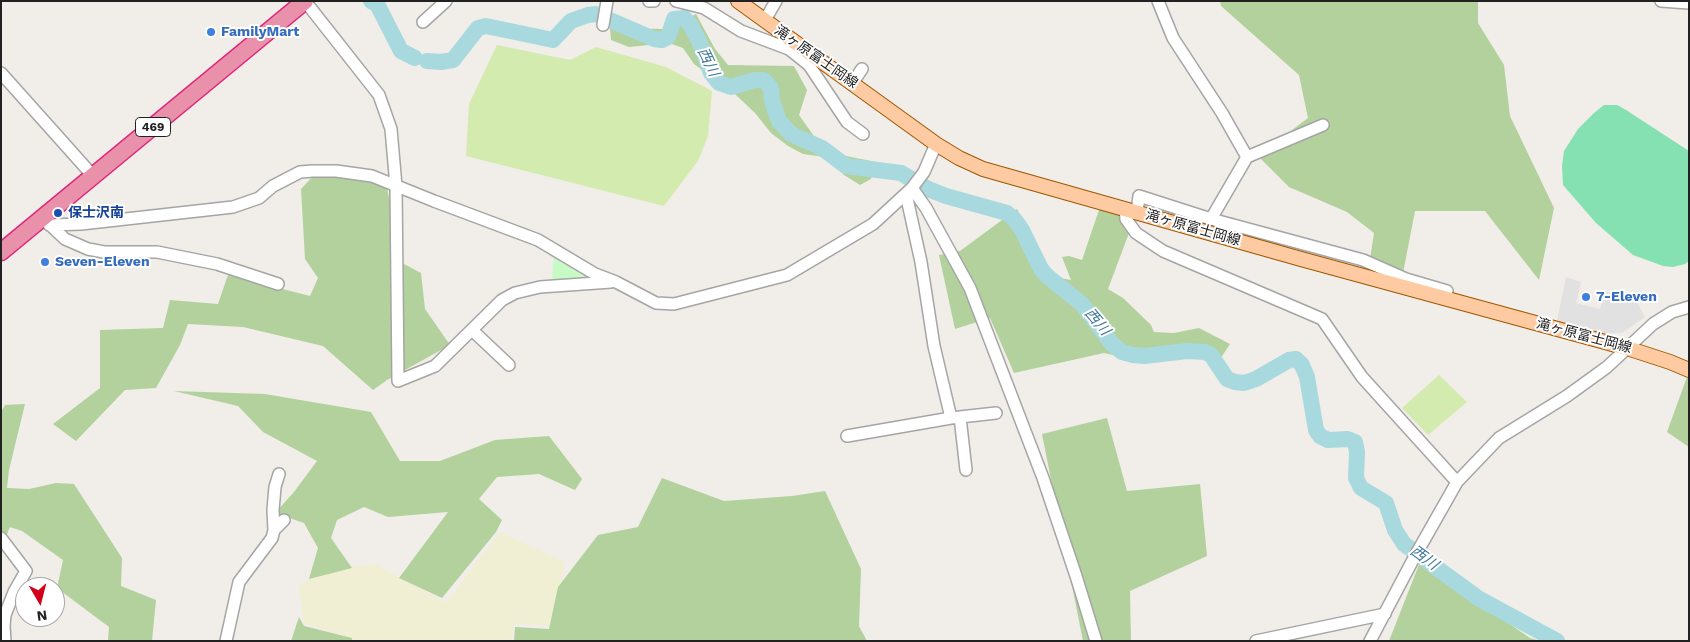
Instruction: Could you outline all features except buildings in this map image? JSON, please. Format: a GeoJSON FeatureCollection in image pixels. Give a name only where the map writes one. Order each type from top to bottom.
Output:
{"type":"FeatureCollection","features":[{"type":"Feature","properties":{"kind":"highway","name":"469"},"geometry":{"type":"LineString","coordinates":[[1,252],[46,222],[94,177],[305,1]]}},
{"type":"Feature","properties":{"kind":"main road","name":"滝ヶ原富士岡線"},"geometry":{"type":"LineString","coordinates":[[738,1],[765,20],[792,45],[853,82],[936,144],[959,158],[983,168],[1301,259],[1627,348],[1689,370]]}},
{"type":"Feature","properties":{"kind":"street"},"geometry":{"type":"LineString","coordinates":[[305,1],[379,95],[391,129],[396,186],[398,381],[435,366],[502,300],[515,293],[540,287],[616,282]]}},
{"type":"Feature","properties":{"kind":"street"},"geometry":{"type":"LineString","coordinates":[[423,22],[446,1]]}},
{"type":"Feature","properties":{"kind":"street"},"geometry":{"type":"LineString","coordinates":[[603,25],[607,1]]}},
{"type":"Feature","properties":{"kind":"street"},"geometry":{"type":"LineString","coordinates":[[649,1],[654,1]]}},
{"type":"Feature","properties":{"kind":"street"},"geometry":{"type":"LineString","coordinates":[[676,1],[704,8],[741,31],[792,45],[847,122],[863,134]]}},
{"type":"Feature","properties":{"kind":"street"},"geometry":{"type":"LineString","coordinates":[[765,20],[776,1]]}},
{"type":"Feature","properties":{"kind":"street"},"geometry":{"type":"LineString","coordinates":[[1158,1],[1173,38],[1222,113],[1247,157]]}},
{"type":"Feature","properties":{"kind":"street"},"geometry":{"type":"LineString","coordinates":[[1661,1],[1689,3]]}},
{"type":"Feature","properties":{"kind":"street"},"geometry":{"type":"LineString","coordinates":[[853,82],[862,68]]}},
{"type":"Feature","properties":{"kind":"street"},"geometry":{"type":"LineString","coordinates":[[1,73],[94,177]]}},
{"type":"Feature","properties":{"kind":"street"},"geometry":{"type":"LineString","coordinates":[[1211,219],[1247,157],[1323,124]]}},
{"type":"Feature","properties":{"kind":"street"},"geometry":{"type":"LineString","coordinates":[[46,222],[80,224],[233,207],[260,198],[273,186],[300,172],[336,171],[372,176],[538,240],[595,274],[616,282],[656,303],[674,304],[787,275],[873,224],[909,191],[921,174],[936,144]]}},
{"type":"Feature","properties":{"kind":"street"},"geometry":{"type":"LineString","coordinates":[[909,191],[934,346],[956,417],[966,470]]}},
{"type":"Feature","properties":{"kind":"street"},"geometry":{"type":"LineString","coordinates":[[909,191],[938,229],[970,288],[1043,478],[1096,641]]}},
{"type":"Feature","properties":{"kind":"street"},"geometry":{"type":"LineString","coordinates":[[1447,290],[1406,279],[1363,260],[1211,219],[1138,196],[1126,220],[1136,233],[1163,251],[1322,319],[1362,377],[1458,482]]}},
{"type":"Feature","properties":{"kind":"street"},"geometry":{"type":"LineString","coordinates":[[46,222],[65,239],[88,249],[104,252],[157,252],[217,264],[278,284]]}},
{"type":"Feature","properties":{"kind":"street"},"geometry":{"type":"LineString","coordinates":[[1370,641],[1415,556],[1458,482],[1499,438],[1567,396],[1607,367],[1653,324],[1672,312],[1689,307]]}},
{"type":"Feature","properties":{"kind":"street"},"geometry":{"type":"LineString","coordinates":[[472,330],[509,366]]}},
{"type":"Feature","properties":{"kind":"street"},"geometry":{"type":"LineString","coordinates":[[847,436],[956,417],[996,413]]}},
{"type":"Feature","properties":{"kind":"street"},"geometry":{"type":"LineString","coordinates":[[226,641],[238,582],[272,538],[274,530],[275,487],[279,474]]}},
{"type":"Feature","properties":{"kind":"street"},"geometry":{"type":"LineString","coordinates":[[274,530],[284,520]]}},
{"type":"Feature","properties":{"kind":"street"},"geometry":{"type":"LineString","coordinates":[[1,538],[26,571],[14,592],[2,625],[5,641]]}},
{"type":"Feature","properties":{"kind":"street"},"geometry":{"type":"LineString","coordinates":[[1256,641],[1385,614]]}},
{"type":"Feature","properties":{"kind":"green space"},"geometry":{"type":"Polygon","coordinates":[[[1220,1],[1478,1],[1478,23],[1504,65],[1510,116],[1554,208],[1539,280],[1485,211],[1415,211],[1403,273],[1369,266],[1374,233],[1347,212],[1289,187],[1258,156],[1308,118],[1299,75],[1221,6],[1220,1]]]}},
{"type":"Feature","properties":{"kind":"green space"},"geometry":{"type":"Polygon","coordinates":[[[696,14],[715,49],[728,65],[794,66],[807,90],[799,115],[821,146],[846,156],[876,162],[871,179],[860,185],[844,175],[825,157],[803,154],[788,146],[771,133],[755,113],[736,95],[694,64],[683,48],[669,43],[629,47],[611,40],[610,28],[666,29],[696,14]]]}},
{"type":"Feature","properties":{"kind":"green space"},"geometry":{"type":"Polygon","coordinates":[[[497,45],[570,60],[596,47],[666,67],[712,91],[708,136],[698,161],[664,206],[466,156],[469,104],[497,45]]]}},
{"type":"Feature","properties":{"kind":"green space"},"geometry":{"type":"Polygon","coordinates":[[[1604,105],[1617,105],[1689,151],[1689,261],[1685,264],[1673,267],[1663,266],[1633,255],[1596,223],[1563,185],[1562,166],[1564,151],[1578,129],[1604,105]]]}},
{"type":"Feature","properties":{"kind":"green space"},"geometry":{"type":"Polygon","coordinates":[[[316,173],[386,183],[402,263],[421,273],[425,309],[450,345],[387,380],[373,390],[323,346],[243,327],[188,324],[180,345],[156,388],[125,390],[76,441],[53,424],[100,388],[100,330],[163,328],[170,300],[218,304],[228,275],[310,296],[318,278],[305,259],[301,189],[316,173]]]}},
{"type":"Feature","properties":{"kind":"green space"},"geometry":{"type":"Polygon","coordinates":[[[1100,207],[1120,214],[1129,233],[1108,289],[1123,298],[1151,325],[1154,332],[1174,333],[1199,328],[1230,344],[1220,359],[1197,354],[1141,361],[1104,353],[1014,373],[990,318],[955,329],[939,255],[960,251],[1017,209],[1054,277],[1071,280],[1062,257],[1069,256],[1082,260],[1100,207]]]}},
{"type":"Feature","properties":{"kind":"green space"},"geometry":{"type":"Polygon","coordinates":[[[554,252],[604,281],[552,283],[554,252]]]}},
{"type":"Feature","properties":{"kind":"green space"},"geometry":{"type":"Polygon","coordinates":[[[1439,375],[1467,402],[1428,435],[1402,408],[1439,375]]]}},
{"type":"Feature","properties":{"kind":"green space"},"geometry":{"type":"Polygon","coordinates":[[[1687,377],[1689,378],[1689,447],[1667,432],[1687,377]]]}},
{"type":"Feature","properties":{"kind":"green space"},"geometry":{"type":"Polygon","coordinates":[[[174,391],[265,394],[371,412],[400,461],[440,461],[495,440],[549,436],[582,479],[575,490],[539,474],[497,477],[479,499],[502,520],[496,532],[442,598],[399,578],[448,512],[388,517],[364,507],[337,520],[331,538],[352,568],[309,579],[318,548],[304,523],[275,513],[294,492],[317,461],[263,432],[238,406],[174,391]]]}},
{"type":"Feature","properties":{"kind":"green space"},"geometry":{"type":"Polygon","coordinates":[[[25,404],[9,470],[7,488],[29,489],[56,483],[74,484],[122,558],[121,586],[156,600],[152,641],[108,641],[109,627],[65,594],[65,577],[59,577],[63,560],[22,531],[10,527],[1,548],[1,412],[5,405],[25,404]]]}},
{"type":"Feature","properties":{"kind":"green space"},"geometry":{"type":"Polygon","coordinates":[[[1107,418],[1127,491],[1200,484],[1207,556],[1130,591],[1131,641],[1083,641],[1042,434],[1107,418]]]}},
{"type":"Feature","properties":{"kind":"green space"},"geometry":{"type":"Polygon","coordinates":[[[662,478],[724,501],[792,496],[825,491],[861,569],[859,626],[867,641],[514,641],[515,627],[549,629],[558,587],[598,535],[638,527],[662,478]]]}},
{"type":"Feature","properties":{"kind":"green space"},"geometry":{"type":"Polygon","coordinates":[[[500,532],[565,562],[550,626],[515,623],[511,641],[352,641],[352,638],[304,623],[298,586],[330,570],[375,564],[446,603],[500,532]]]}},
{"type":"Feature","properties":{"kind":"green space"},"geometry":{"type":"Polygon","coordinates":[[[1420,562],[1530,638],[1540,641],[1389,641],[1420,562]]]}},
{"type":"Feature","properties":{"kind":"green space"},"geometry":{"type":"Polygon","coordinates":[[[299,617],[304,626],[352,638],[352,641],[291,641],[299,617]]]}},
{"type":"Feature","properties":{"kind":"shaded area"},"geometry":{"type":"Polygon","coordinates":[[[1566,277],[1581,282],[1576,303],[1600,309],[1605,291],[1637,302],[1645,317],[1622,333],[1593,334],[1557,321],[1566,277]]]}},
{"type":"Feature","properties":{"kind":"waterway","name":"西川"},"geometry":{"type":"LineString","coordinates":[[371,1],[377,4],[401,51],[415,58]]}},
{"type":"Feature","properties":{"kind":"waterway","name":"西川"},"geometry":{"type":"LineString","coordinates":[[427,61],[441,62],[453,60],[478,28],[486,26],[553,40],[571,21],[596,14]]}},
{"type":"Feature","properties":{"kind":"waterway","name":"西川"},"geometry":{"type":"LineString","coordinates":[[610,20],[654,39],[662,40],[668,37],[674,19],[684,18],[690,24],[700,43],[711,73],[719,83],[731,87],[755,80],[764,80],[771,88],[772,101],[779,121],[791,134],[822,148],[846,166],[901,173],[928,189],[946,196],[1007,213],[1022,230],[1041,269],[1082,304],[1112,344],[1122,352],[1144,356],[1187,351],[1205,352],[1211,355],[1227,379],[1244,383],[1256,379],[1289,360],[1296,359],[1302,365],[1307,377],[1316,430],[1320,436],[1328,440],[1348,439],[1355,442],[1357,452],[1356,478],[1361,488],[1386,503],[1395,530],[1404,544],[1478,598],[1557,641]]}},
{"type":"Feature","properties":{"kind":"place","name":"FamilyMart"},"geometry":{"type":"Point","coordinates":[211,32]}},
{"type":"Feature","properties":{"kind":"place","name":"保士沢南"},"geometry":{"type":"Point","coordinates":[58,213]}},
{"type":"Feature","properties":{"kind":"place","name":"Seven-Eleven"},"geometry":{"type":"Point","coordinates":[45,262]}},
{"type":"Feature","properties":{"kind":"place","name":"7-Eleven"},"geometry":{"type":"Point","coordinates":[1586,297]}}]}
